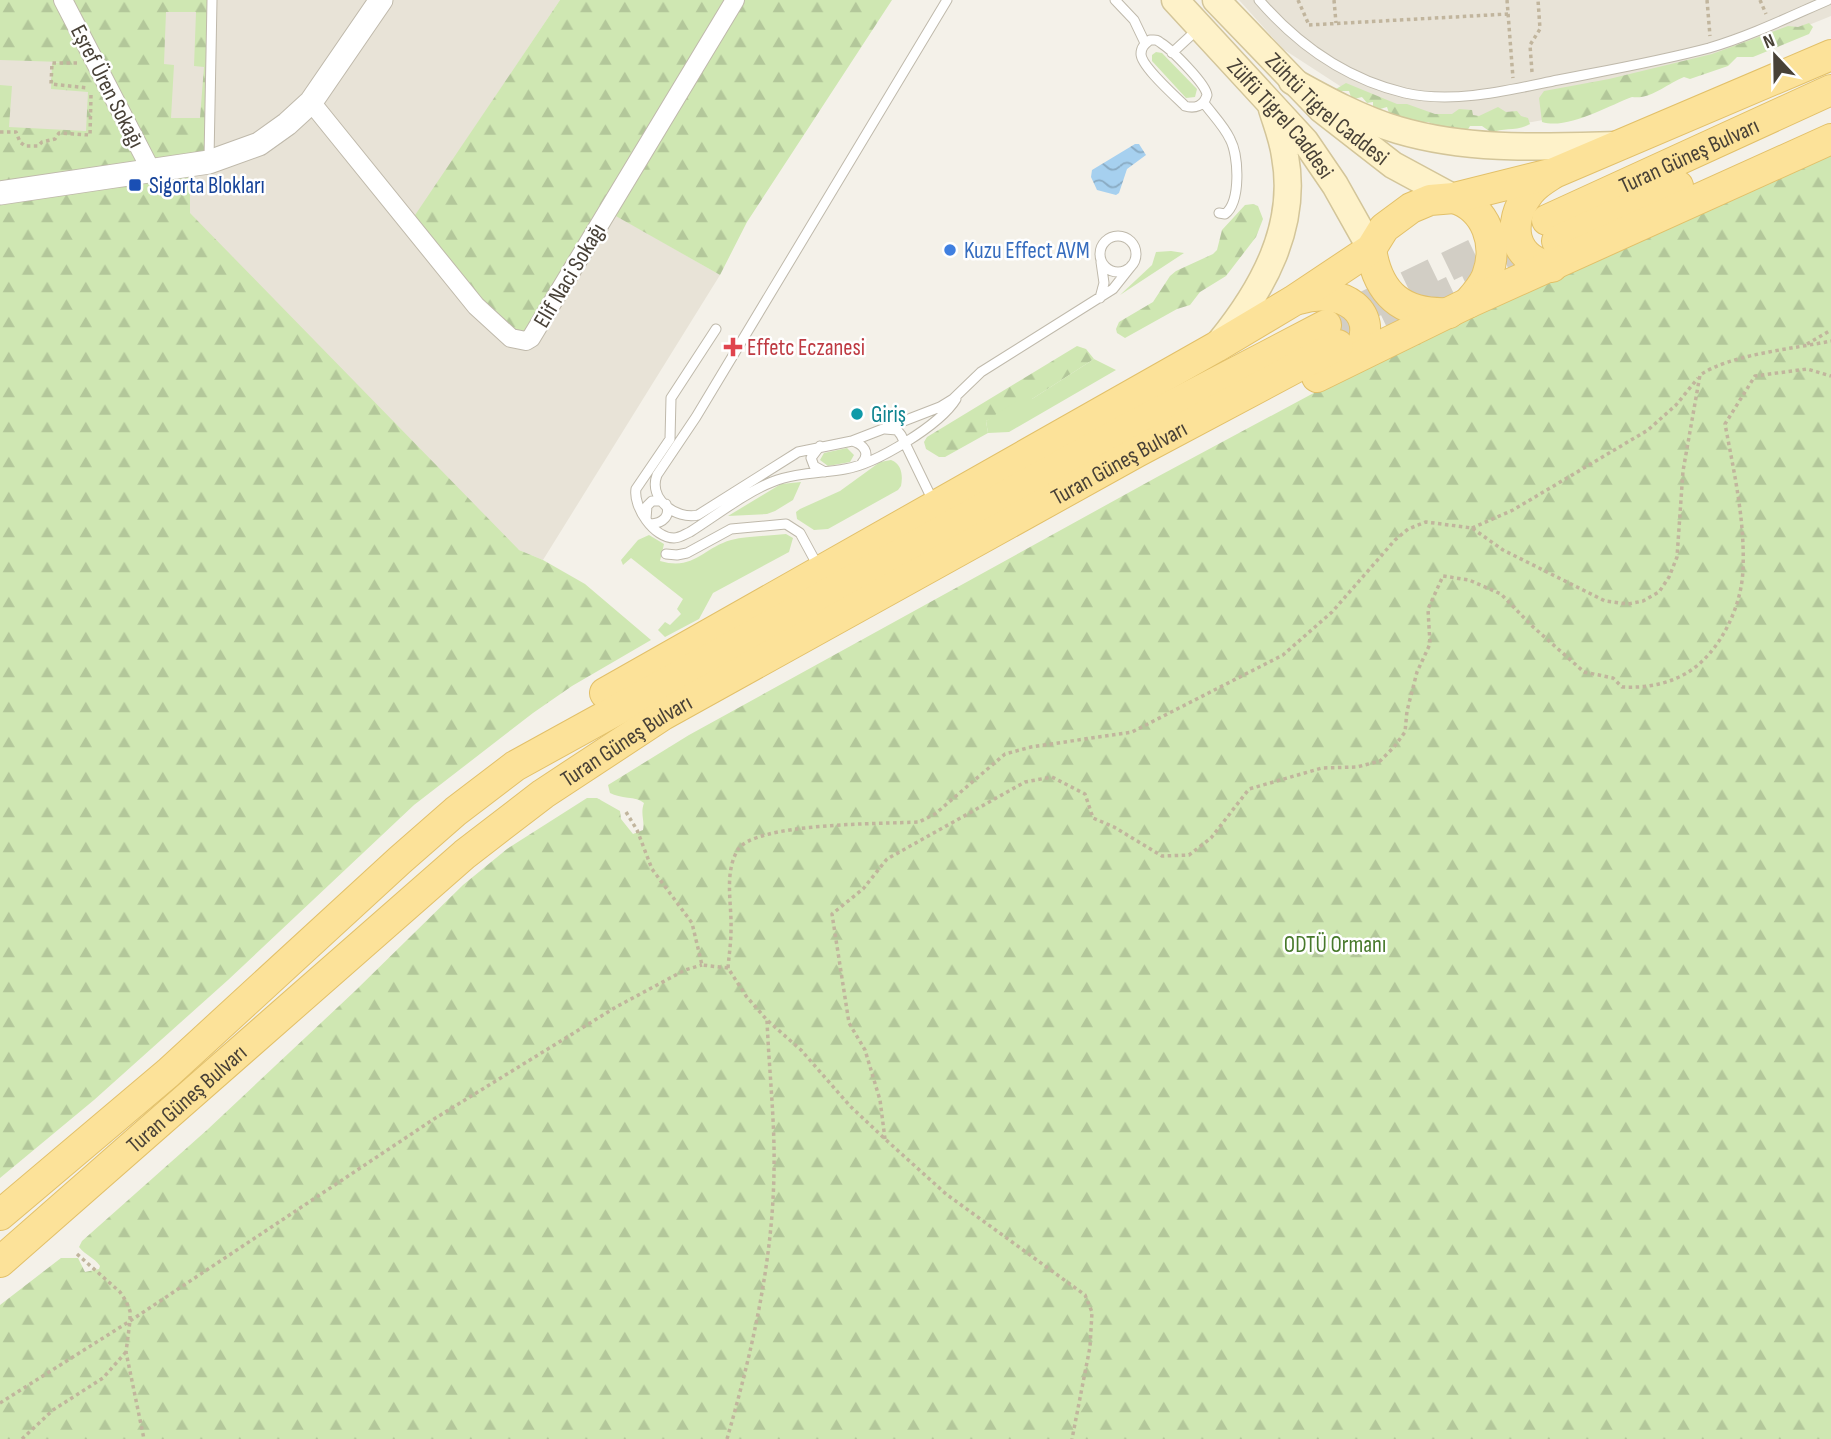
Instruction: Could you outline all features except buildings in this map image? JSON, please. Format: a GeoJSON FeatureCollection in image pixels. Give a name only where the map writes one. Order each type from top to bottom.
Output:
{"type":"FeatureCollection","features":[{"type":"Feature","properties":{"kind":"main road","name":"Zülfü Tigrel Caddesi"},"geometry":{"type":"LineString","coordinates":[[1175,0],[1305,141],[1371,249]]}},
{"type":"Feature","properties":{"kind":"main road","name":"Zühtü Tigrel Caddesi"},"geometry":{"type":"LineString","coordinates":[[1216,0],[1292,81],[1363,144],[1393,165],[1454,198]]}},
{"type":"Feature","properties":{"kind":"main road"},"geometry":{"type":"LineString","coordinates":[[515,766],[559,724],[604,694],[1293,301],[1371,249],[1384,228],[1403,212],[1423,202],[1454,198],[1554,173],[1831,55]]}},
{"type":"Feature","properties":{"kind":"main road"},"geometry":{"type":"LineString","coordinates":[[1292,81],[1365,118],[1400,131],[1449,142],[1496,146],[1621,145]]}},
{"type":"Feature","properties":{"kind":"main road","name":"Turan Güneş Bulvarı"},"geometry":{"type":"LineString","coordinates":[[1552,242],[1831,90]]}},
{"type":"Feature","properties":{"kind":"main road"},"geometry":{"type":"LineString","coordinates":[[1216,347],[1266,276],[1284,224],[1288,196],[1287,169],[1282,140],[1269,101]]}},
{"type":"Feature","properties":{"kind":"main road","name":"Turan Güneş Bulvarı"},"geometry":{"type":"LineString","coordinates":[[1552,242],[1831,117]]}},
{"type":"Feature","properties":{"kind":"main road"},"geometry":{"type":"LineString","coordinates":[[1340,342],[1458,308],[1552,242],[1831,139]]}},
{"type":"Feature","properties":{"kind":"main road"},"geometry":{"type":"LineString","coordinates":[[1552,242],[1539,263],[1527,256],[1520,247],[1515,228],[1519,209],[1528,194],[1554,173]]}},
{"type":"Feature","properties":{"kind":"main road"},"geometry":{"type":"LineString","coordinates":[[1371,249],[1376,274],[1396,301],[1415,310],[1458,308],[1487,276],[1492,255],[1488,229],[1479,214],[1468,202],[1454,198]]}},
{"type":"Feature","properties":{"kind":"main road"},"geometry":{"type":"LineString","coordinates":[[1293,301],[1325,295],[1346,300],[1357,308],[1364,320],[1363,344],[1340,342]]}},
{"type":"Feature","properties":{"kind":"main road","name":"Turan Güneş Bulvarı"},"geometry":{"type":"LineString","coordinates":[[0,1262],[465,853],[543,794],[596,758],[688,723],[1217,430],[1340,342]]}},
{"type":"Feature","properties":{"kind":"main road","name":"Turan Güneş Bulvarı"},"geometry":{"type":"LineString","coordinates":[[0,1215],[168,1073],[456,811],[515,766],[1125,430],[1340,342]]}},
{"type":"Feature","properties":{"kind":"street","name":"Eşref Üren Sokağı"},"geometry":{"type":"LineString","coordinates":[[63,0],[152,172]]}},
{"type":"Feature","properties":{"kind":"street"},"geometry":{"type":"LineString","coordinates":[[0,193],[209,163],[259,144],[311,102],[381,0]]}},
{"type":"Feature","properties":{"kind":"street","name":"Elif Naci Sokağı"},"geometry":{"type":"LineString","coordinates":[[311,102],[476,306],[511,338],[526,341],[531,338],[735,0]]}},
{"type":"Feature","properties":{"kind":"lane"},"geometry":{"type":"LineString","coordinates":[[209,163],[212,0]]}},
{"type":"Feature","properties":{"kind":"lane"},"geometry":{"type":"LineString","coordinates":[[649,522],[659,523],[666,519],[668,511],[654,488],[657,475],[696,417],[947,0]]}},
{"type":"Feature","properties":{"kind":"lane"},"geometry":{"type":"LineString","coordinates":[[1115,0],[1134,20],[1145,43]]}},
{"type":"Feature","properties":{"kind":"lane"},"geometry":{"type":"LineString","coordinates":[[1259,0],[1299,42],[1349,72],[1382,86],[1430,97],[1452,97],[1513,89],[1711,47],[1828,0]]}},
{"type":"Feature","properties":{"kind":"lane"},"geometry":{"type":"LineString","coordinates":[[1172,53],[1200,26]]}},
{"type":"Feature","properties":{"kind":"lane"},"geometry":{"type":"LineString","coordinates":[[1155,40],[1172,53],[1207,90],[1204,103],[1196,107],[1185,106],[1144,62],[1140,52],[1145,43],[1155,40]]}},
{"type":"Feature","properties":{"kind":"lane"},"geometry":{"type":"LineString","coordinates":[[1204,103],[1229,136],[1233,147],[1237,187],[1230,210],[1225,214],[1219,213]]}},
{"type":"Feature","properties":{"kind":"lane"},"geometry":{"type":"LineString","coordinates":[[649,522],[645,514],[646,506],[652,501],[663,503],[684,516],[698,515],[798,452],[852,440],[940,407],[953,399],[981,372],[1100,298],[1121,283],[1136,255],[1129,240],[1118,236],[1107,239],[1103,244],[1100,250],[1104,283],[1100,298]]}},
{"type":"Feature","properties":{"kind":"lane"},"geometry":{"type":"LineString","coordinates":[[1101,262],[1110,271],[1116,272],[1122,272],[1132,265]]}},
{"type":"Feature","properties":{"kind":"lane"},"geometry":{"type":"LineString","coordinates":[[716,329],[675,391],[669,407],[670,439],[636,489],[639,511],[669,537],[682,536],[768,484],[781,479],[861,464],[904,443],[943,416],[963,388]]}},
{"type":"Feature","properties":{"kind":"lane"},"geometry":{"type":"LineString","coordinates":[[879,430],[897,430],[935,505]]}},
{"type":"Feature","properties":{"kind":"lane"},"geometry":{"type":"LineString","coordinates":[[852,440],[862,445],[865,450],[865,460],[861,464]]}},
{"type":"Feature","properties":{"kind":"lane"},"geometry":{"type":"LineString","coordinates":[[820,446],[811,458],[814,466],[826,472]]}},
{"type":"Feature","properties":{"kind":"lane"},"geometry":{"type":"LineString","coordinates":[[666,554],[687,553],[731,529],[786,524],[800,533],[820,570]]}},
{"type":"Feature","properties":{"kind":"path"},"geometry":{"type":"LineString","coordinates":[[1298,0],[1310,25]]}},
{"type":"Feature","properties":{"kind":"path"},"geometry":{"type":"LineString","coordinates":[[1334,0],[1336,23]]}},
{"type":"Feature","properties":{"kind":"path"},"geometry":{"type":"LineString","coordinates":[[1507,0],[1513,89]]}},
{"type":"Feature","properties":{"kind":"path"},"geometry":{"type":"LineString","coordinates":[[1534,85],[1530,45],[1540,29],[1538,0]]}},
{"type":"Feature","properties":{"kind":"path"},"geometry":{"type":"LineString","coordinates":[[1707,0],[1711,47]]}},
{"type":"Feature","properties":{"kind":"path"},"geometry":{"type":"LineString","coordinates":[[1310,25],[1508,14]]}},
{"type":"Feature","properties":{"kind":"path"},"geometry":{"type":"LineString","coordinates":[[1299,42],[1310,25]]}},
{"type":"Feature","properties":{"kind":"path"},"geometry":{"type":"LineString","coordinates":[[0,132],[16,132],[20,142],[31,147],[55,139],[59,133],[90,135],[92,88],[51,84],[52,63]]}},
{"type":"Feature","properties":{"kind":"path"},"geometry":{"type":"LineString","coordinates":[[1802,347],[1831,330]]}},
{"type":"Feature","properties":{"kind":"path"},"geometry":{"type":"LineString","coordinates":[[1472,528],[1513,510],[1648,430],[1676,405],[1700,375],[1712,367],[1831,341]]}},
{"type":"Feature","properties":{"kind":"path"},"geometry":{"type":"LineString","coordinates":[[885,1139],[880,1100],[864,1050],[849,1023],[832,914],[863,889],[887,859],[1025,782],[1052,776],[1084,794],[1093,818],[1114,827],[1162,856],[1189,855],[1212,838],[1249,789],[1322,768],[1357,767],[1380,761],[1405,732],[1407,711],[1417,672],[1430,644],[1428,609],[1443,576],[1469,580],[1501,594],[1584,672],[1612,678],[1622,687],[1647,688],[1685,674],[1703,659],[1717,642],[1737,607],[1743,570],[1739,499],[1726,424],[1755,376],[1807,369],[1831,376]]}},
{"type":"Feature","properties":{"kind":"path"},"geometry":{"type":"LineString","coordinates":[[1072,1439],[1090,1346],[1092,1312],[1085,1295],[946,1194],[850,1106],[801,1051],[767,1020],[746,996],[727,968],[731,930],[729,885],[737,851],[744,841],[756,836],[794,829],[919,822],[935,814],[1005,754],[1031,747],[1132,732],[1283,655],[1332,612],[1395,540],[1408,529],[1426,522],[1472,528],[1503,550],[1605,601],[1628,604],[1643,601],[1659,592],[1670,577],[1677,557],[1682,471],[1700,375]]}},
{"type":"Feature","properties":{"kind":"path"},"geometry":{"type":"LineString","coordinates":[[625,812],[637,830],[652,869],[692,923],[702,965]]}},
{"type":"Feature","properties":{"kind":"path"},"geometry":{"type":"LineString","coordinates":[[0,1403],[130,1321],[434,1119],[616,1007],[685,970],[702,965],[727,968]]}},
{"type":"Feature","properties":{"kind":"path"},"geometry":{"type":"LineString","coordinates":[[727,1439],[754,1334],[767,1259],[774,1170],[767,1020]]}},
{"type":"Feature","properties":{"kind":"path"},"geometry":{"type":"LineString","coordinates":[[76,1254],[127,1301],[130,1321],[126,1352],[144,1439]]}},
{"type":"Feature","properties":{"kind":"path"},"geometry":{"type":"LineString","coordinates":[[22,1439],[53,1409],[103,1378],[126,1352]]}},
{"type":"Feature","properties":{"kind":"shaded area"},"geometry":{"type":"Polygon","coordinates":[[[0,0],[560,0],[410,224],[607,210],[720,275],[543,560],[0,335],[0,0]]]}},
{"type":"Feature","properties":{"kind":"shaded area"},"geometry":{"type":"Polygon","coordinates":[[[1239,0],[1831,0],[1831,16],[1598,110],[1532,122],[1469,126],[1368,100],[1340,86],[1283,49],[1239,0]]]}},
{"type":"Feature","properties":{"kind":"green space"},"geometry":{"type":"Polygon","coordinates":[[[0,0],[212,0],[209,162],[190,166],[190,213],[519,550],[543,560],[585,584],[651,640],[572,686],[533,713],[414,805],[228,980],[94,1100],[0,1178],[0,85],[12,86],[9,127],[86,131],[88,92],[51,89],[52,63],[62,62],[0,60],[0,0]],[[166,12],[164,64],[174,65],[171,118],[200,118],[204,67],[194,66],[196,12],[166,12]]]}},
{"type":"Feature","properties":{"kind":"green space"},"geometry":{"type":"Polygon","coordinates":[[[560,0],[892,0],[747,222],[720,275],[607,211],[521,342],[409,224],[560,0]]]}},
{"type":"Feature","properties":{"kind":"green space"},"geometry":{"type":"Polygon","coordinates":[[[1809,23],[1813,27],[1809,34],[1753,57],[1737,57],[1728,66],[1690,79],[1684,77],[1653,94],[1632,97],[1575,120],[1552,124],[1542,122],[1539,98],[1544,91],[1609,79],[1712,54],[1788,26],[1798,27],[1809,23]]]}},
{"type":"Feature","properties":{"kind":"green space"},"geometry":{"type":"Polygon","coordinates":[[[1156,52],[1162,53],[1197,89],[1195,97],[1186,98],[1152,61],[1152,55],[1156,52]]]}},
{"type":"Feature","properties":{"kind":"green space"},"geometry":{"type":"Polygon","coordinates":[[[1346,83],[1397,104],[1407,104],[1435,114],[1452,114],[1459,109],[1472,110],[1473,115],[1479,116],[1498,107],[1506,112],[1517,111],[1528,118],[1530,124],[1492,133],[1482,126],[1470,126],[1467,131],[1442,128],[1428,122],[1417,123],[1389,113],[1387,107],[1373,107],[1373,102],[1367,103],[1362,97],[1354,99],[1349,91],[1337,91],[1336,89],[1346,83]]]}},
{"type":"Feature","properties":{"kind":"green space","name":"ODTÜ Ormanı"},"geometry":{"type":"Polygon","coordinates":[[[1831,155],[1831,1439],[0,1439],[0,1305],[61,1258],[78,1258],[85,1272],[99,1269],[98,1263],[79,1247],[82,1241],[207,1130],[463,885],[507,849],[587,798],[597,798],[620,811],[621,819],[633,834],[643,830],[644,803],[610,793],[608,785],[689,735],[1323,388],[1624,245],[1831,155]]]}},
{"type":"Feature","properties":{"kind":"green space"},"geometry":{"type":"Polygon","coordinates":[[[1245,205],[1258,206],[1263,219],[1256,237],[1226,276],[1200,292],[1190,305],[1177,309],[1125,338],[1117,333],[1119,322],[1153,302],[1176,271],[1213,254],[1217,250],[1222,230],[1245,205]]]}},
{"type":"Feature","properties":{"kind":"green space"},"geometry":{"type":"Polygon","coordinates":[[[1156,252],[1184,253],[1120,295],[1152,265],[1156,252]]]}},
{"type":"Feature","properties":{"kind":"green space"},"geometry":{"type":"Polygon","coordinates":[[[1077,346],[1086,349],[1094,359],[1032,399],[986,421],[988,433],[945,457],[939,457],[926,449],[924,442],[927,437],[1077,346]]]}},
{"type":"Feature","properties":{"kind":"green space"},"geometry":{"type":"Polygon","coordinates":[[[1094,359],[1116,370],[1009,432],[988,433],[986,421],[1022,397],[1032,399],[1094,359]]]}},
{"type":"Feature","properties":{"kind":"green space"},"geometry":{"type":"Polygon","coordinates":[[[847,448],[854,455],[850,462],[828,466],[820,460],[824,453],[847,448]]]}},
{"type":"Feature","properties":{"kind":"green space"},"geometry":{"type":"Polygon","coordinates":[[[891,460],[901,471],[902,482],[898,490],[828,529],[814,530],[797,519],[796,512],[800,509],[840,491],[880,462],[891,460]]]}},
{"type":"Feature","properties":{"kind":"green space"},"geometry":{"type":"Polygon","coordinates":[[[801,482],[793,500],[775,511],[767,514],[728,516],[781,484],[801,482]]]}},
{"type":"Feature","properties":{"kind":"green space"},"geometry":{"type":"Polygon","coordinates":[[[786,534],[793,538],[789,552],[713,593],[699,619],[665,637],[658,630],[665,622],[670,625],[681,614],[677,609],[683,599],[631,558],[623,565],[621,560],[638,540],[649,535],[664,544],[660,561],[682,563],[731,540],[786,534]]]}},
{"type":"Feature","properties":{"kind":"water"},"geometry":{"type":"Polygon","coordinates":[[[1139,144],[1146,155],[1127,169],[1119,193],[1116,195],[1097,190],[1091,177],[1092,170],[1139,144]]]}},
{"type":"Feature","properties":{"kind":"tunnel"},"geometry":{"type":"LineString","coordinates":[[1326,325],[1511,236]]}},
{"type":"Feature","properties":{"kind":"tunnel"},"geometry":{"type":"LineString","coordinates":[[1344,342],[1557,241]]}},
{"type":"Feature","properties":{"kind":"place","name":"Sigorta Blokları"},"geometry":{"type":"Point","coordinates":[135,185]}},
{"type":"Feature","properties":{"kind":"place","name":"Kuzu Effect AVM"},"geometry":{"type":"Point","coordinates":[950,250]}},
{"type":"Feature","properties":{"kind":"place","name":"Effetc Eczanesi"},"geometry":{"type":"Point","coordinates":[733,347]}},
{"type":"Feature","properties":{"kind":"place","name":"Giriş"},"geometry":{"type":"Point","coordinates":[857,414]}}]}
